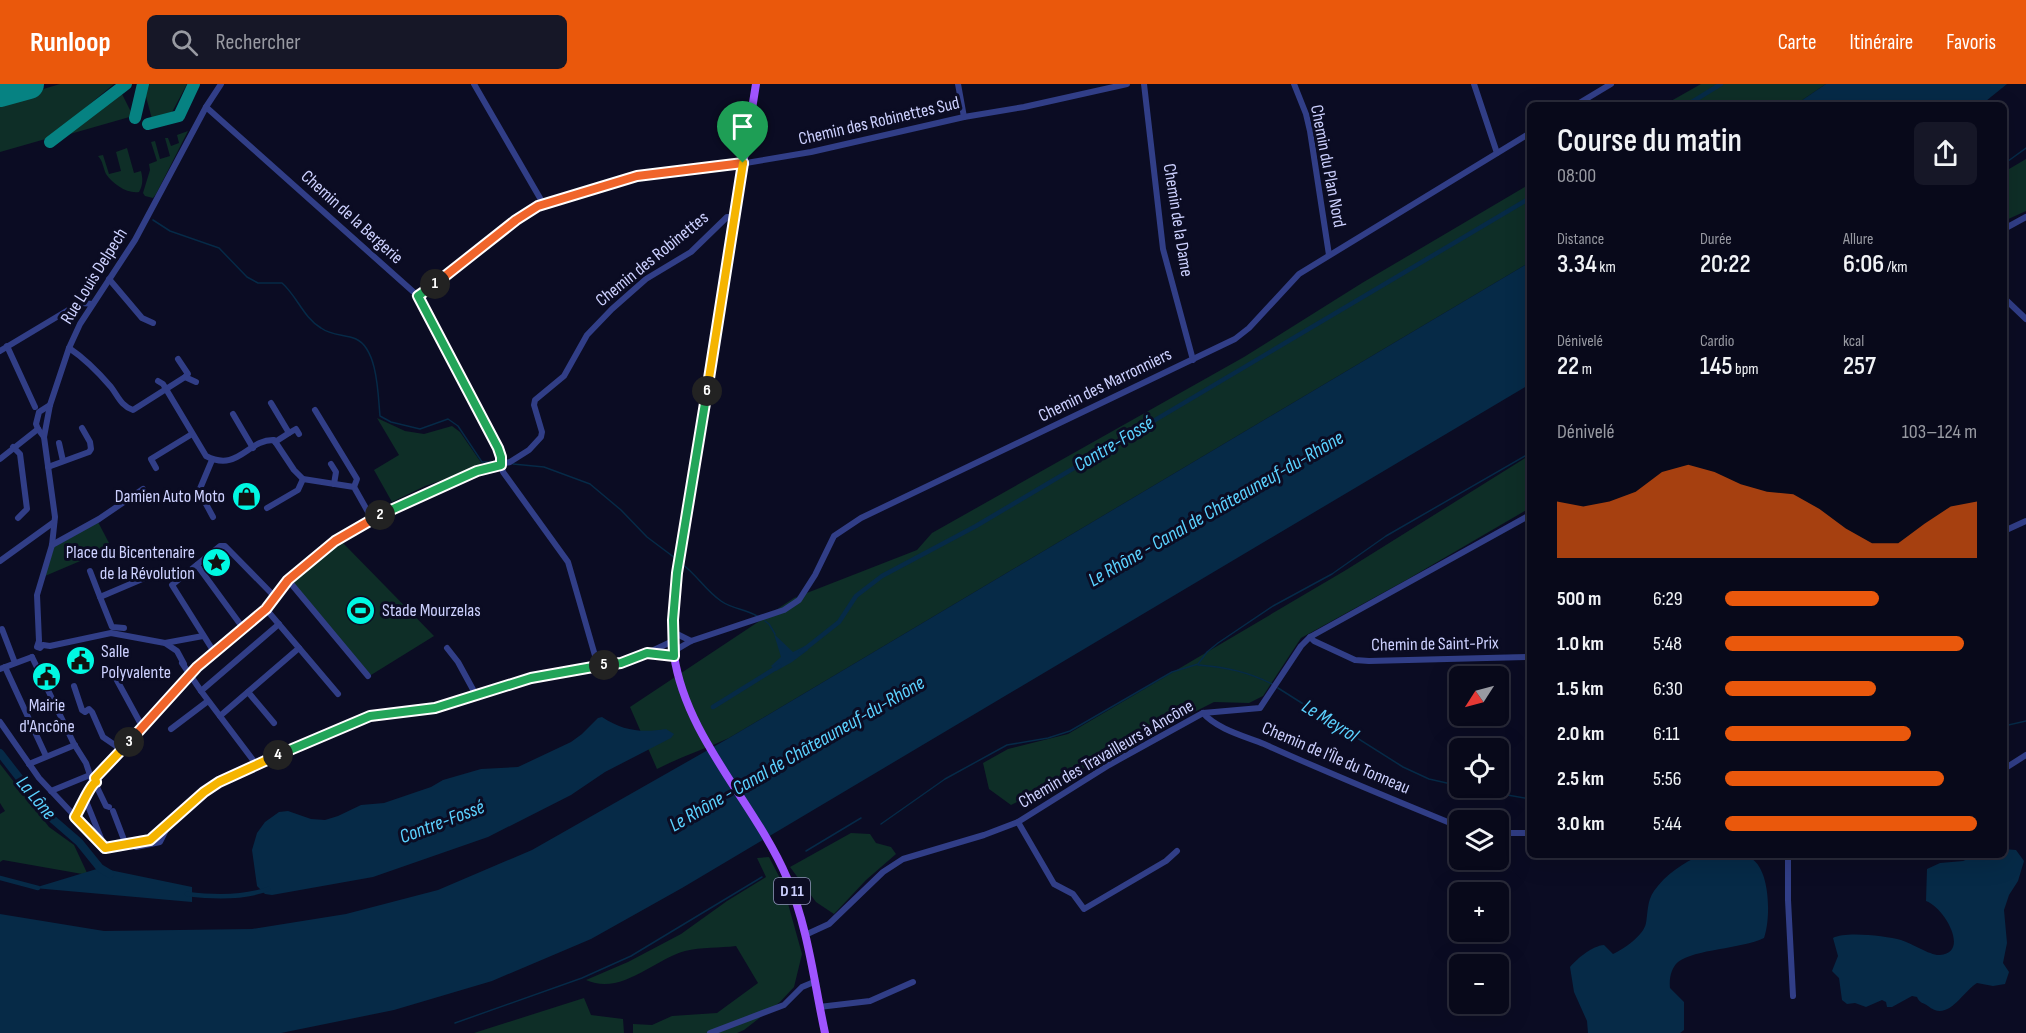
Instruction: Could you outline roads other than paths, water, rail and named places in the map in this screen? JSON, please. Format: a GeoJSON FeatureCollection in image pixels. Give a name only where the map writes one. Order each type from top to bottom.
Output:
{"type":"FeatureCollection","features":[{"type":"Feature","properties":{"kind":"main road","name":"D 11"},"geometry":{"type":"LineString","coordinates":[[756,84],[677,573],[673,641],[683,687],[704,736],[772,849],[794,894],[805,935],[825,1033]]}},
{"type":"Feature","properties":{"kind":"street"},"geometry":{"type":"LineString","coordinates":[[474,84],[544,205]]}},
{"type":"Feature","properties":{"kind":"street"},"geometry":{"type":"LineString","coordinates":[[958,84],[964,117]]}},
{"type":"Feature","properties":{"kind":"street","name":"Chemin des Robinettes Sud"},"geometry":{"type":"LineString","coordinates":[[418,296],[531,209],[637,176],[811,152],[964,117],[1024,107],[1127,84]]}},
{"type":"Feature","properties":{"kind":"street","name":"Chemin de la Dame"},"geometry":{"type":"LineString","coordinates":[[1144,84],[1163,249],[1193,360]]}},
{"type":"Feature","properties":{"kind":"street","name":"Chemin du Plan Nord"},"geometry":{"type":"LineString","coordinates":[[1294,84],[1310,131],[1329,255]]}},
{"type":"Feature","properties":{"kind":"street"},"geometry":{"type":"LineString","coordinates":[[1474,84],[1497,153]]}},
{"type":"Feature","properties":{"kind":"street"},"geometry":{"type":"LineString","coordinates":[[1581,102],[1611,84]]}},
{"type":"Feature","properties":{"kind":"street","name":"Rue Louis Delpech"},"geometry":{"type":"LineString","coordinates":[[42,411],[50,405],[69,348],[92,304],[135,240],[218,86]]}},
{"type":"Feature","properties":{"kind":"street","name":"Chemin de la Bergerie"},"geometry":{"type":"LineString","coordinates":[[206,107],[418,296],[498,448],[503,472],[568,562],[598,666]]}},
{"type":"Feature","properties":{"kind":"street","name":"Chemin des Marronniers"},"geometry":{"type":"LineString","coordinates":[[674,654],[691,641],[771,615],[799,600],[815,575],[834,536],[861,518],[1193,360],[1244,333],[1299,274],[1527,135]]}},
{"type":"Feature","properties":{"kind":"street","name":"Chemin des Robinettes"},"geometry":{"type":"LineString","coordinates":[[501,465],[521,455],[541,438],[542,428],[535,410],[535,400],[564,376],[579,347],[596,325],[646,279],[691,252],[727,217],[735,217]]}},
{"type":"Feature","properties":{"kind":"street"},"geometry":{"type":"LineString","coordinates":[[2007,227],[2026,217]]}},
{"type":"Feature","properties":{"kind":"street"},"geometry":{"type":"LineString","coordinates":[[109,279],[142,318],[153,323]]}},
{"type":"Feature","properties":{"kind":"street"},"geometry":{"type":"LineString","coordinates":[[2007,301],[2026,319]]}},
{"type":"Feature","properties":{"kind":"street"},"geometry":{"type":"LineString","coordinates":[[0,351],[78,305],[92,304]]}},
{"type":"Feature","properties":{"kind":"street"},"geometry":{"type":"LineString","coordinates":[[7,346],[42,411],[41,429],[44,437],[54,522],[52,545],[37,595],[40,644],[32,657],[2,668],[46,756]]}},
{"type":"Feature","properties":{"kind":"street"},"geometry":{"type":"LineString","coordinates":[[69,348],[79,354],[111,387],[125,408],[133,410],[186,377]]}},
{"type":"Feature","properties":{"kind":"street"},"geometry":{"type":"LineString","coordinates":[[178,359],[188,374],[186,377]]}},
{"type":"Feature","properties":{"kind":"street"},"geometry":{"type":"LineString","coordinates":[[186,377],[196,382]]}},
{"type":"Feature","properties":{"kind":"street"},"geometry":{"type":"LineString","coordinates":[[158,381],[166,389],[206,456],[212,460],[229,461],[266,440],[275,442],[303,479],[354,487]]}},
{"type":"Feature","properties":{"kind":"street"},"geometry":{"type":"LineString","coordinates":[[272,403],[290,433]]}},
{"type":"Feature","properties":{"kind":"street"},"geometry":{"type":"LineString","coordinates":[[315,410],[357,479],[354,487],[372,519]]}},
{"type":"Feature","properties":{"kind":"street"},"geometry":{"type":"LineString","coordinates":[[41,429],[42,411]]}},
{"type":"Feature","properties":{"kind":"street"},"geometry":{"type":"LineString","coordinates":[[232,414],[253,448]]}},
{"type":"Feature","properties":{"kind":"street"},"geometry":{"type":"LineString","coordinates":[[48,467],[89,453],[91,449],[82,428]]}},
{"type":"Feature","properties":{"kind":"street"},"geometry":{"type":"LineString","coordinates":[[0,459],[13,447],[41,429]]}},
{"type":"Feature","properties":{"kind":"street"},"geometry":{"type":"LineString","coordinates":[[275,442],[296,429],[299,434]]}},
{"type":"Feature","properties":{"kind":"street"},"geometry":{"type":"LineString","coordinates":[[156,468],[151,459],[192,434]]}},
{"type":"Feature","properties":{"kind":"street"},"geometry":{"type":"LineString","coordinates":[[78,440],[86,436]]}},
{"type":"Feature","properties":{"kind":"street"},"geometry":{"type":"LineString","coordinates":[[59,443],[63,461]]}},
{"type":"Feature","properties":{"kind":"street"},"geometry":{"type":"LineString","coordinates":[[13,447],[20,454],[27,509],[18,518]]}},
{"type":"Feature","properties":{"kind":"street"},"geometry":{"type":"LineString","coordinates":[[212,460],[199,491],[213,517]]}},
{"type":"Feature","properties":{"kind":"street"},"geometry":{"type":"LineString","coordinates":[[331,464],[336,472],[334,484]]}},
{"type":"Feature","properties":{"kind":"street"},"geometry":{"type":"LineString","coordinates":[[75,817],[86,801],[93,780],[190,674],[266,609],[288,580],[335,541],[372,519],[477,471],[501,465]]}},
{"type":"Feature","properties":{"kind":"street"},"geometry":{"type":"LineString","coordinates":[[267,508],[298,490],[303,479]]}},
{"type":"Feature","properties":{"kind":"street"},"geometry":{"type":"LineString","coordinates":[[52,545],[99,519],[143,489]]}},
{"type":"Feature","properties":{"kind":"street","name":"Chemin des Travailleurs à Ancône"},"geometry":{"type":"LineString","coordinates":[[805,935],[829,924],[883,872],[903,859],[984,835],[1018,822],[1109,765],[1203,713],[1260,708],[1301,646],[1310,638],[1527,517]]}},
{"type":"Feature","properties":{"kind":"street"},"geometry":{"type":"LineString","coordinates":[[2007,530],[2026,521]]}},
{"type":"Feature","properties":{"kind":"street"},"geometry":{"type":"LineString","coordinates":[[0,561],[54,522]]}},
{"type":"Feature","properties":{"kind":"street"},"geometry":{"type":"LineString","coordinates":[[214,652],[172,585],[220,546],[225,546],[275,597]]}},
{"type":"Feature","properties":{"kind":"street"},"geometry":{"type":"LineString","coordinates":[[197,565],[243,628]]}},
{"type":"Feature","properties":{"kind":"street"},"geometry":{"type":"LineString","coordinates":[[90,571],[112,630]]}},
{"type":"Feature","properties":{"kind":"street"},"geometry":{"type":"LineString","coordinates":[[100,597],[147,577]]}},
{"type":"Feature","properties":{"kind":"street"},"geometry":{"type":"LineString","coordinates":[[288,580],[368,676]]}},
{"type":"Feature","properties":{"kind":"street"},"geometry":{"type":"LineString","coordinates":[[266,609],[338,694]]}},
{"type":"Feature","properties":{"kind":"street"},"geometry":{"type":"LineString","coordinates":[[201,691],[279,624]]}},
{"type":"Feature","properties":{"kind":"street"},"geometry":{"type":"LineString","coordinates":[[40,644],[50,646],[124,628]]}},
{"type":"Feature","properties":{"kind":"street"},"geometry":{"type":"LineString","coordinates":[[2,629],[15,663]]}},
{"type":"Feature","properties":{"kind":"street"},"geometry":{"type":"LineString","coordinates":[[112,630],[172,646],[208,701],[256,764]]}},
{"type":"Feature","properties":{"kind":"street"},"geometry":{"type":"LineString","coordinates":[[673,632],[691,641]]}},
{"type":"Feature","properties":{"kind":"street"},"geometry":{"type":"LineString","coordinates":[[165,643],[203,636]]}},
{"type":"Feature","properties":{"kind":"street","name":"Chemin de Saint-Prix"},"geometry":{"type":"LineString","coordinates":[[1310,638],[1355,660],[1527,657]]}},
{"type":"Feature","properties":{"kind":"street"},"geometry":{"type":"LineString","coordinates":[[105,848],[150,840],[204,792],[219,782],[370,716],[435,708],[531,678],[621,663],[673,641]]}},
{"type":"Feature","properties":{"kind":"street"},"geometry":{"type":"LineString","coordinates":[[220,716],[299,648]]}},
{"type":"Feature","properties":{"kind":"street"},"geometry":{"type":"LineString","coordinates":[[447,648],[458,662],[476,695]]}},
{"type":"Feature","properties":{"kind":"street"},"geometry":{"type":"LineString","coordinates":[[647,653],[674,654]]}},
{"type":"Feature","properties":{"kind":"street"},"geometry":{"type":"LineString","coordinates":[[32,657],[106,806],[111,809],[126,845]]}},
{"type":"Feature","properties":{"kind":"street"},"geometry":{"type":"LineString","coordinates":[[113,673],[142,728]]}},
{"type":"Feature","properties":{"kind":"street"},"geometry":{"type":"LineString","coordinates":[[74,686],[82,710],[85,712],[89,709],[93,712],[103,737],[122,750]]}},
{"type":"Feature","properties":{"kind":"street"},"geometry":{"type":"LineString","coordinates":[[248,692],[274,723]]}},
{"type":"Feature","properties":{"kind":"street"},"geometry":{"type":"LineString","coordinates":[[171,729],[208,701]]}},
{"type":"Feature","properties":{"kind":"street","name":"Chemin de l'Île du Tonneau"},"geometry":{"type":"LineString","coordinates":[[1203,713],[1224,727],[1449,822]]}},
{"type":"Feature","properties":{"kind":"street"},"geometry":{"type":"LineString","coordinates":[[0,722],[51,791],[105,848],[110,850],[160,842],[169,825]]}},
{"type":"Feature","properties":{"kind":"street"},"geometry":{"type":"LineString","coordinates":[[29,764],[75,746]]}},
{"type":"Feature","properties":{"kind":"street"},"geometry":{"type":"LineString","coordinates":[[2007,767],[2026,755]]}},
{"type":"Feature","properties":{"kind":"street"},"geometry":{"type":"LineString","coordinates":[[51,791],[93,780]]}},
{"type":"Feature","properties":{"kind":"street"},"geometry":{"type":"LineString","coordinates":[[86,801],[105,848]]}},
{"type":"Feature","properties":{"kind":"street"},"geometry":{"type":"LineString","coordinates":[[1018,822],[1054,884],[1073,894],[1084,909],[1167,861],[1177,851]]}},
{"type":"Feature","properties":{"kind":"street"},"geometry":{"type":"LineString","coordinates":[[1509,833],[1527,833]]}},
{"type":"Feature","properties":{"kind":"street"},"geometry":{"type":"LineString","coordinates":[[1788,858],[1793,996]]}},
{"type":"Feature","properties":{"kind":"street"},"geometry":{"type":"LineString","coordinates":[[710,1033],[784,1005],[802,987],[814,982]]}},
{"type":"Feature","properties":{"kind":"street"},"geometry":{"type":"LineString","coordinates":[[819,1007],[870,1000],[913,982]]}},
{"type":"Feature","properties":{"kind":"water"},"geometry":{"type":"Polygon","coordinates":[[[1826,84],[2007,84],[1985,102],[1799,102],[1826,84]]]}},
{"type":"Feature","properties":{"kind":"water","name":"Le Rhône - Canal de Châteauneuf-du-Rhône"},"geometry":{"type":"Polygon","coordinates":[[[1527,264],[1527,386],[682,888],[591,939],[492,981],[394,1010],[281,1033],[0,1033],[0,914],[104,931],[252,929],[346,914],[438,890],[532,850],[729,738],[1527,264]]]}},
{"type":"Feature","properties":{"kind":"water"},"geometry":{"type":"Polygon","coordinates":[[[774,634],[793,652],[805,646],[808,650],[776,671],[771,666],[781,657],[774,634]]]}},
{"type":"Feature","properties":{"kind":"water"},"geometry":{"type":"Polygon","coordinates":[[[602,717],[625,728],[641,731],[666,729],[674,734],[671,738],[605,772],[571,795],[488,837],[373,877],[272,895],[265,894],[257,886],[252,850],[257,833],[265,822],[279,812],[288,811],[311,819],[325,820],[361,805],[384,803],[431,787],[443,780],[481,769],[518,767],[571,742],[602,717]]]}},
{"type":"Feature","properties":{"kind":"water"},"geometry":{"type":"Polygon","coordinates":[[[2007,849],[2016,850],[2024,861],[2018,881],[2009,895],[2004,910],[2007,943],[2003,963],[2009,972],[2005,984],[1993,986],[1977,983],[1948,1009],[1942,1011],[1935,1010],[1912,996],[1892,1007],[1887,1007],[1886,1002],[1882,1000],[1866,1007],[1855,1003],[1847,1004],[1842,1000],[1839,978],[1832,971],[1838,956],[1833,938],[1847,935],[1876,936],[1901,940],[1936,955],[1949,952],[1953,947],[1954,939],[1947,921],[1933,905],[1926,901],[1927,869],[1940,863],[1963,861],[1970,858],[2007,858],[2007,849]]]}},
{"type":"Feature","properties":{"kind":"water"},"geometry":{"type":"Polygon","coordinates":[[[1695,858],[1750,858],[1756,862],[1765,881],[1767,893],[1768,918],[1764,938],[1743,945],[1695,954],[1676,964],[1671,974],[1670,988],[1684,1002],[1684,1030],[1680,1033],[1588,1033],[1587,1021],[1574,992],[1570,967],[1590,950],[1604,945],[1613,954],[1633,941],[1644,928],[1654,891],[1664,879],[1695,858]]]}},
{"type":"Feature","properties":{"kind":"water"},"geometry":{"type":"Polygon","coordinates":[[[100,868],[192,887],[192,902],[34,888],[100,868]]]}},
{"type":"Feature","properties":{"kind":"waterway","name":"Contre-Fossé"},"geometry":{"type":"LineString","coordinates":[[1692,102],[1721,84]]}},
{"type":"Feature","properties":{"kind":"waterway"},"geometry":{"type":"LineString","coordinates":[[2007,162],[2026,148]]}},
{"type":"Feature","properties":{"kind":"waterway","name":"Contre-Fossé"},"geometry":{"type":"LineString","coordinates":[[801,652],[839,622],[856,596],[882,576],[976,526],[1527,200]]}},
{"type":"Feature","properties":{"kind":"waterway"},"geometry":{"type":"LineString","coordinates":[[153,220],[170,231],[219,248],[247,277],[258,283],[282,283],[305,312],[325,331],[352,337],[363,344],[369,352],[376,374],[380,416],[391,422],[420,429],[448,419],[458,426],[482,462],[493,462]]}},
{"type":"Feature","properties":{"kind":"waterway"},"geometry":{"type":"LineString","coordinates":[[881,824],[945,779],[1007,745],[1048,738],[1070,731],[1172,672],[1198,664],[1218,643],[1273,606],[1332,574],[1386,536],[1527,455]]}},
{"type":"Feature","properties":{"kind":"waterway"},"geometry":{"type":"LineString","coordinates":[[513,464],[544,467],[590,484],[621,510],[647,537],[675,558]]}},
{"type":"Feature","properties":{"kind":"waterway"},"geometry":{"type":"LineString","coordinates":[[682,564],[721,601],[757,616]]}},
{"type":"Feature","properties":{"kind":"waterway"},"geometry":{"type":"LineString","coordinates":[[765,621],[775,634]]}},
{"type":"Feature","properties":{"kind":"waterway","name":"Le Meyrol"},"geometry":{"type":"LineString","coordinates":[[1198,665],[1237,671],[1274,685]]}},
{"type":"Feature","properties":{"kind":"waterway","name":"Contre-Fossé"},"geometry":{"type":"LineString","coordinates":[[713,707],[779,666]]}},
{"type":"Feature","properties":{"kind":"waterway","name":"Le Meyrol"},"geometry":{"type":"LineString","coordinates":[[1278,688],[1403,767],[1429,779],[1449,784]]}},
{"type":"Feature","properties":{"kind":"waterway","name":"Le Meyrol"},"geometry":{"type":"LineString","coordinates":[[2007,725],[2026,721]]}},
{"type":"Feature","properties":{"kind":"waterway","name":"La Lône"},"geometry":{"type":"LineString","coordinates":[[0,753],[49,816],[79,842],[100,868],[110,874]]}},
{"type":"Feature","properties":{"kind":"waterway","name":"Le Meyrol"},"geometry":{"type":"LineString","coordinates":[[1509,795],[1527,798]]}},
{"type":"Feature","properties":{"kind":"waterway"},"geometry":{"type":"LineString","coordinates":[[806,851],[861,818]]}},
{"type":"Feature","properties":{"kind":"waterway"},"geometry":{"type":"LineString","coordinates":[[455,1023],[582,978],[631,956],[762,877]]}},
{"type":"Feature","properties":{"kind":"waterway","name":"Contre-Fossé"},"geometry":{"type":"LineString","coordinates":[[0,878],[38,888]]}},
{"type":"Feature","properties":{"kind":"waterway","name":"Contre-Fossé"},"geometry":{"type":"LineString","coordinates":[[187,894],[228,896],[268,889]]}},
{"type":"Feature","properties":{"kind":"place","name":"Damien Auto Moto"},"geometry":{"type":"Point","coordinates":[246,496]}},
{"type":"Feature","properties":{"kind":"place","name":"Place du Bicentenaire de la Révolution"},"geometry":{"type":"Point","coordinates":[216,562]}},
{"type":"Feature","properties":{"kind":"place","name":"Stade Mourzelas"},"geometry":{"type":"Point","coordinates":[361,610]}},
{"type":"Feature","properties":{"kind":"place","name":"Salle Polyvalente"},"geometry":{"type":"Point","coordinates":[80,661]}},
{"type":"Feature","properties":{"kind":"place","name":"Mairie d'Ancône"},"geometry":{"type":"Point","coordinates":[47,676]}}]}
